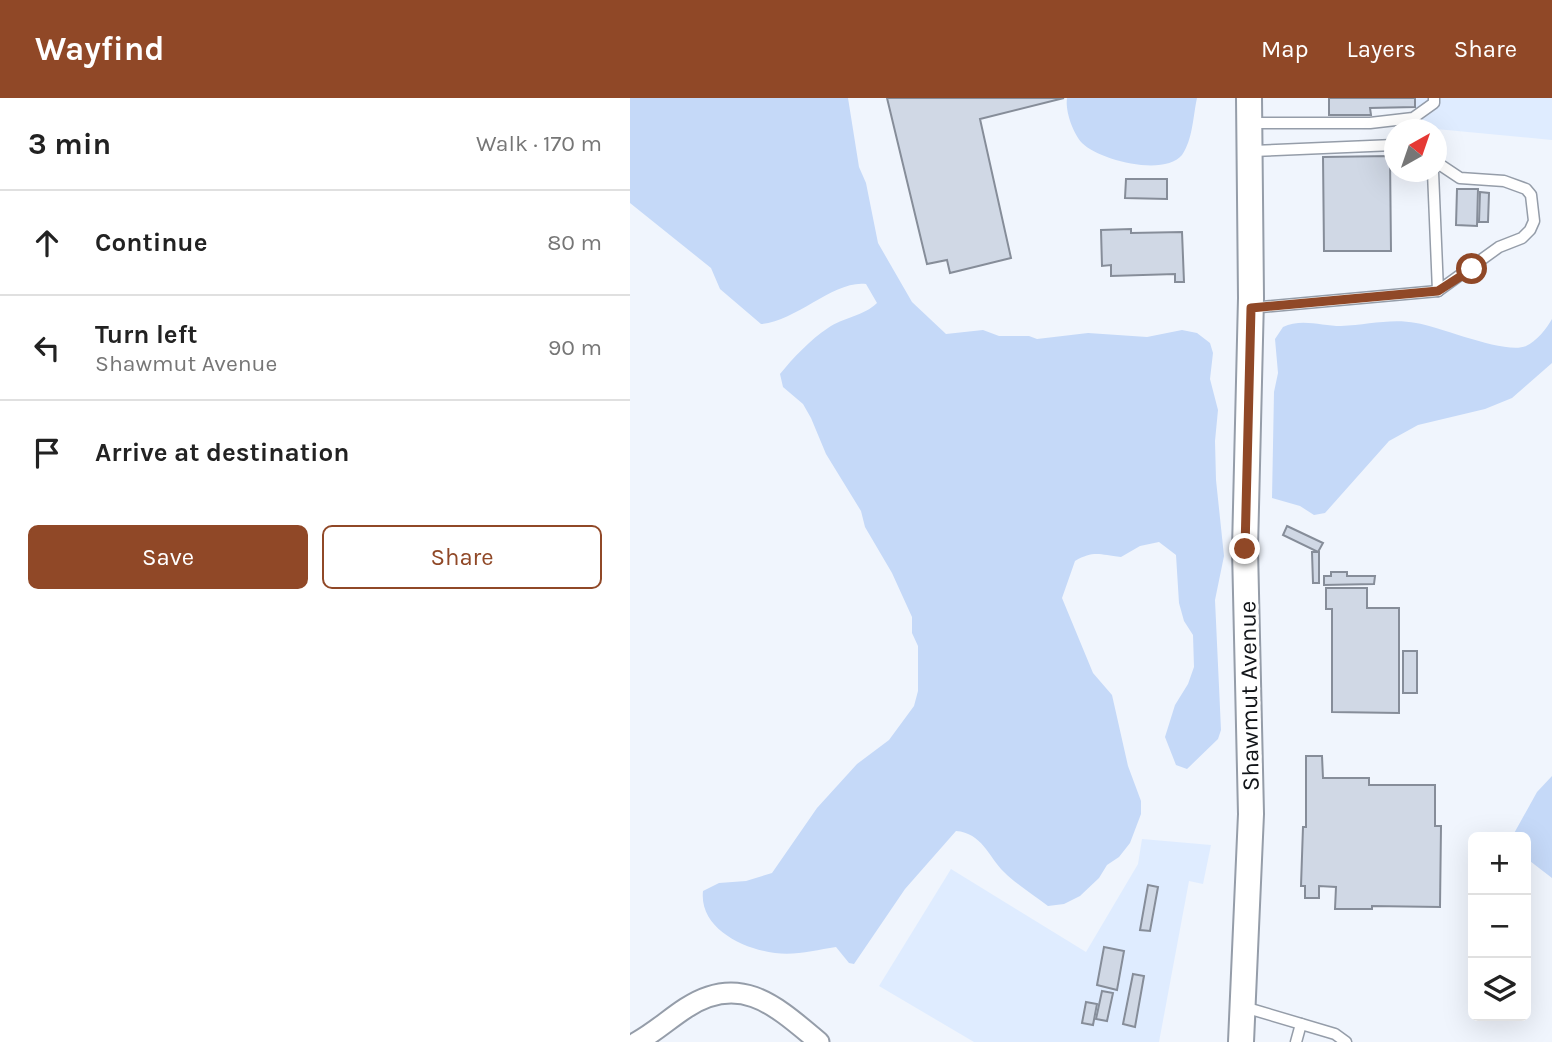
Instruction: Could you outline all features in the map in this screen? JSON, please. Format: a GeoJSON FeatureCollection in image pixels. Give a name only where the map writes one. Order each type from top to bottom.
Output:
{"type":"FeatureCollection","features":[{"type":"Feature","properties":{"kind":"street","name":"Shawmut Avenue"},"geometry":{"type":"LineString","coordinates":[[1241,1042],[1251,814],[1245,549],[1251,308],[1249,98]]}},
{"type":"Feature","properties":{"kind":"street"},"geometry":{"type":"LineString","coordinates":[[637,1042],[689,1006],[712,995],[744,992],[776,1008],[819,1042]]}},
{"type":"Feature","properties":{"kind":"lane"},"geometry":{"type":"LineString","coordinates":[[1249,123],[1370,123],[1413,118],[1434,103],[1434,98]]}},
{"type":"Feature","properties":{"kind":"lane"},"geometry":{"type":"LineString","coordinates":[[1249,152],[1384,146]]}},
{"type":"Feature","properties":{"kind":"lane"},"geometry":{"type":"LineString","coordinates":[[1251,308],[1438,291],[1499,247],[1522,238],[1534,220],[1531,194],[1526,189],[1504,181],[1460,178],[1447,169]]}},
{"type":"Feature","properties":{"kind":"lane"},"geometry":{"type":"LineString","coordinates":[[1433,182],[1438,291]]}},
{"type":"Feature","properties":{"kind":"lane"},"geometry":{"type":"LineString","coordinates":[[1244,1007],[1335,1034],[1346,1042]]}},
{"type":"Feature","properties":{"kind":"lane"},"geometry":{"type":"LineString","coordinates":[[1296,1042],[1301,1024]]}},
{"type":"Feature","properties":{"kind":"shaded area"},"geometry":{"type":"Polygon","coordinates":[[[630,98],[848,98],[859,167],[866,183],[878,243],[912,302],[946,334],[983,330],[999,336],[1029,336],[1037,339],[1088,333],[1147,337],[1182,330],[1197,333],[1210,343],[1213,353],[1210,379],[1218,410],[1215,441],[1216,480],[1224,556],[1215,600],[1221,730],[1218,739],[1187,769],[1176,765],[1165,737],[1175,705],[1188,684],[1194,667],[1193,635],[1184,621],[1179,603],[1176,555],[1159,542],[1140,546],[1121,557],[1092,554],[1075,561],[1062,598],[1093,673],[1112,695],[1128,766],[1141,801],[1141,814],[1130,843],[1080,896],[1064,904],[1048,906],[1009,877],[984,846],[972,836],[956,831],[905,889],[854,964],[849,963],[836,947],[790,954],[750,947],[726,934],[708,916],[703,891],[719,883],[746,881],[772,873],[817,808],[857,764],[889,740],[914,706],[918,691],[918,646],[912,633],[912,617],[892,573],[865,527],[861,511],[826,454],[803,404],[783,387],[780,374],[802,349],[822,332],[877,303],[866,284],[854,284],[828,294],[788,316],[761,324],[720,289],[711,268],[630,203],[630,98]]]}},
{"type":"Feature","properties":{"kind":"shaded area"},"geometry":{"type":"Polygon","coordinates":[[[1067,98],[1197,98],[1191,135],[1182,155],[1161,165],[1147,165],[1116,160],[1082,143],[1070,122],[1067,98]]]}},
{"type":"Feature","properties":{"kind":"shaded area"},"geometry":{"type":"Polygon","coordinates":[[[1415,98],[1552,98],[1552,140],[1447,130],[1447,119],[1415,119],[1415,98]]]}},
{"type":"Feature","properties":{"kind":"shaded area"},"geometry":{"type":"Polygon","coordinates":[[[1552,319],[1552,363],[1512,398],[1485,409],[1418,425],[1389,441],[1325,513],[1314,515],[1300,506],[1272,498],[1274,392],[1278,373],[1275,339],[1283,327],[1304,323],[1341,326],[1388,321],[1407,322],[1489,344],[1517,348],[1534,341],[1552,319]]]}},
{"type":"Feature","properties":{"kind":"shaded area"},"geometry":{"type":"Polygon","coordinates":[[[1552,776],[1552,878],[1531,862],[1531,832],[1515,832],[1537,792],[1552,776]]]}},
{"type":"Feature","properties":{"kind":"shaded area"},"geometry":{"type":"Polygon","coordinates":[[[1142,839],[1211,845],[1203,884],[1189,881],[1159,1042],[974,1042],[879,986],[951,869],[1086,952],[1138,864],[1142,839]]]}},
{"type":"Feature","properties":{"kind":"building"},"geometry":{"type":"Polygon","coordinates":[[[887,98],[1064,98],[980,119],[1011,258],[950,273],[947,260],[927,264],[887,98]]]}},
{"type":"Feature","properties":{"kind":"building"},"geometry":{"type":"Polygon","coordinates":[[[1329,98],[1415,98],[1415,107],[1370,108],[1371,115],[1329,115],[1329,98]]]}},
{"type":"Feature","properties":{"kind":"building"},"geometry":{"type":"Polygon","coordinates":[[[1384,156],[1384,182],[1390,182],[1391,251],[1324,251],[1323,157],[1384,156]]]}},
{"type":"Feature","properties":{"kind":"building"},"geometry":{"type":"Polygon","coordinates":[[[1126,179],[1167,179],[1167,199],[1125,198],[1126,179]]]}},
{"type":"Feature","properties":{"kind":"building"},"geometry":{"type":"Polygon","coordinates":[[[1457,189],[1478,189],[1477,226],[1456,225],[1457,189]]]}},
{"type":"Feature","properties":{"kind":"building"},"geometry":{"type":"Polygon","coordinates":[[[1480,192],[1489,193],[1488,222],[1479,222],[1480,192]]]}},
{"type":"Feature","properties":{"kind":"building"},"geometry":{"type":"Polygon","coordinates":[[[1131,229],[1131,233],[1182,232],[1184,282],[1175,282],[1175,274],[1111,276],[1111,265],[1102,266],[1101,230],[1131,229]]]}},
{"type":"Feature","properties":{"kind":"building"},"geometry":{"type":"Polygon","coordinates":[[[1287,526],[1323,543],[1318,552],[1283,535],[1287,526]]]}},
{"type":"Feature","properties":{"kind":"building"},"geometry":{"type":"Polygon","coordinates":[[[1312,552],[1319,552],[1319,583],[1313,583],[1312,552]]]}},
{"type":"Feature","properties":{"kind":"building"},"geometry":{"type":"Polygon","coordinates":[[[1331,572],[1347,572],[1347,576],[1375,576],[1374,584],[1324,585],[1324,576],[1331,576],[1331,572]]]}},
{"type":"Feature","properties":{"kind":"building"},"geometry":{"type":"Polygon","coordinates":[[[1326,588],[1367,588],[1367,608],[1399,608],[1399,713],[1332,712],[1332,609],[1326,609],[1326,588]]]}},
{"type":"Feature","properties":{"kind":"building"},"geometry":{"type":"Polygon","coordinates":[[[1403,651],[1417,651],[1417,693],[1403,693],[1403,651]]]}},
{"type":"Feature","properties":{"kind":"building"},"geometry":{"type":"Polygon","coordinates":[[[1306,756],[1322,756],[1323,778],[1369,778],[1369,785],[1435,785],[1435,826],[1441,826],[1440,907],[1372,906],[1372,909],[1335,909],[1336,887],[1319,886],[1319,898],[1305,898],[1305,886],[1301,886],[1303,827],[1306,827],[1306,756]]]}},
{"type":"Feature","properties":{"kind":"building"},"geometry":{"type":"Polygon","coordinates":[[[1148,885],[1158,887],[1150,931],[1140,930],[1148,885]]]}},
{"type":"Feature","properties":{"kind":"building"},"geometry":{"type":"Polygon","coordinates":[[[1104,947],[1124,951],[1117,990],[1097,985],[1104,947]]]}},
{"type":"Feature","properties":{"kind":"building"},"geometry":{"type":"Polygon","coordinates":[[[1133,974],[1144,976],[1135,1027],[1123,1024],[1133,974]]]}},
{"type":"Feature","properties":{"kind":"building"},"geometry":{"type":"Polygon","coordinates":[[[1102,991],[1113,993],[1107,1021],[1096,1019],[1102,991]]]}},
{"type":"Feature","properties":{"kind":"building"},"geometry":{"type":"Polygon","coordinates":[[[1086,1002],[1097,1004],[1093,1025],[1082,1023],[1086,1002]]]}},
{"type":"Feature","properties":{"kind":"route"},"geometry":{"type":"LineString","coordinates":[[1245,549],[1251,308],[1438,291],[1472,269]]}}]}
